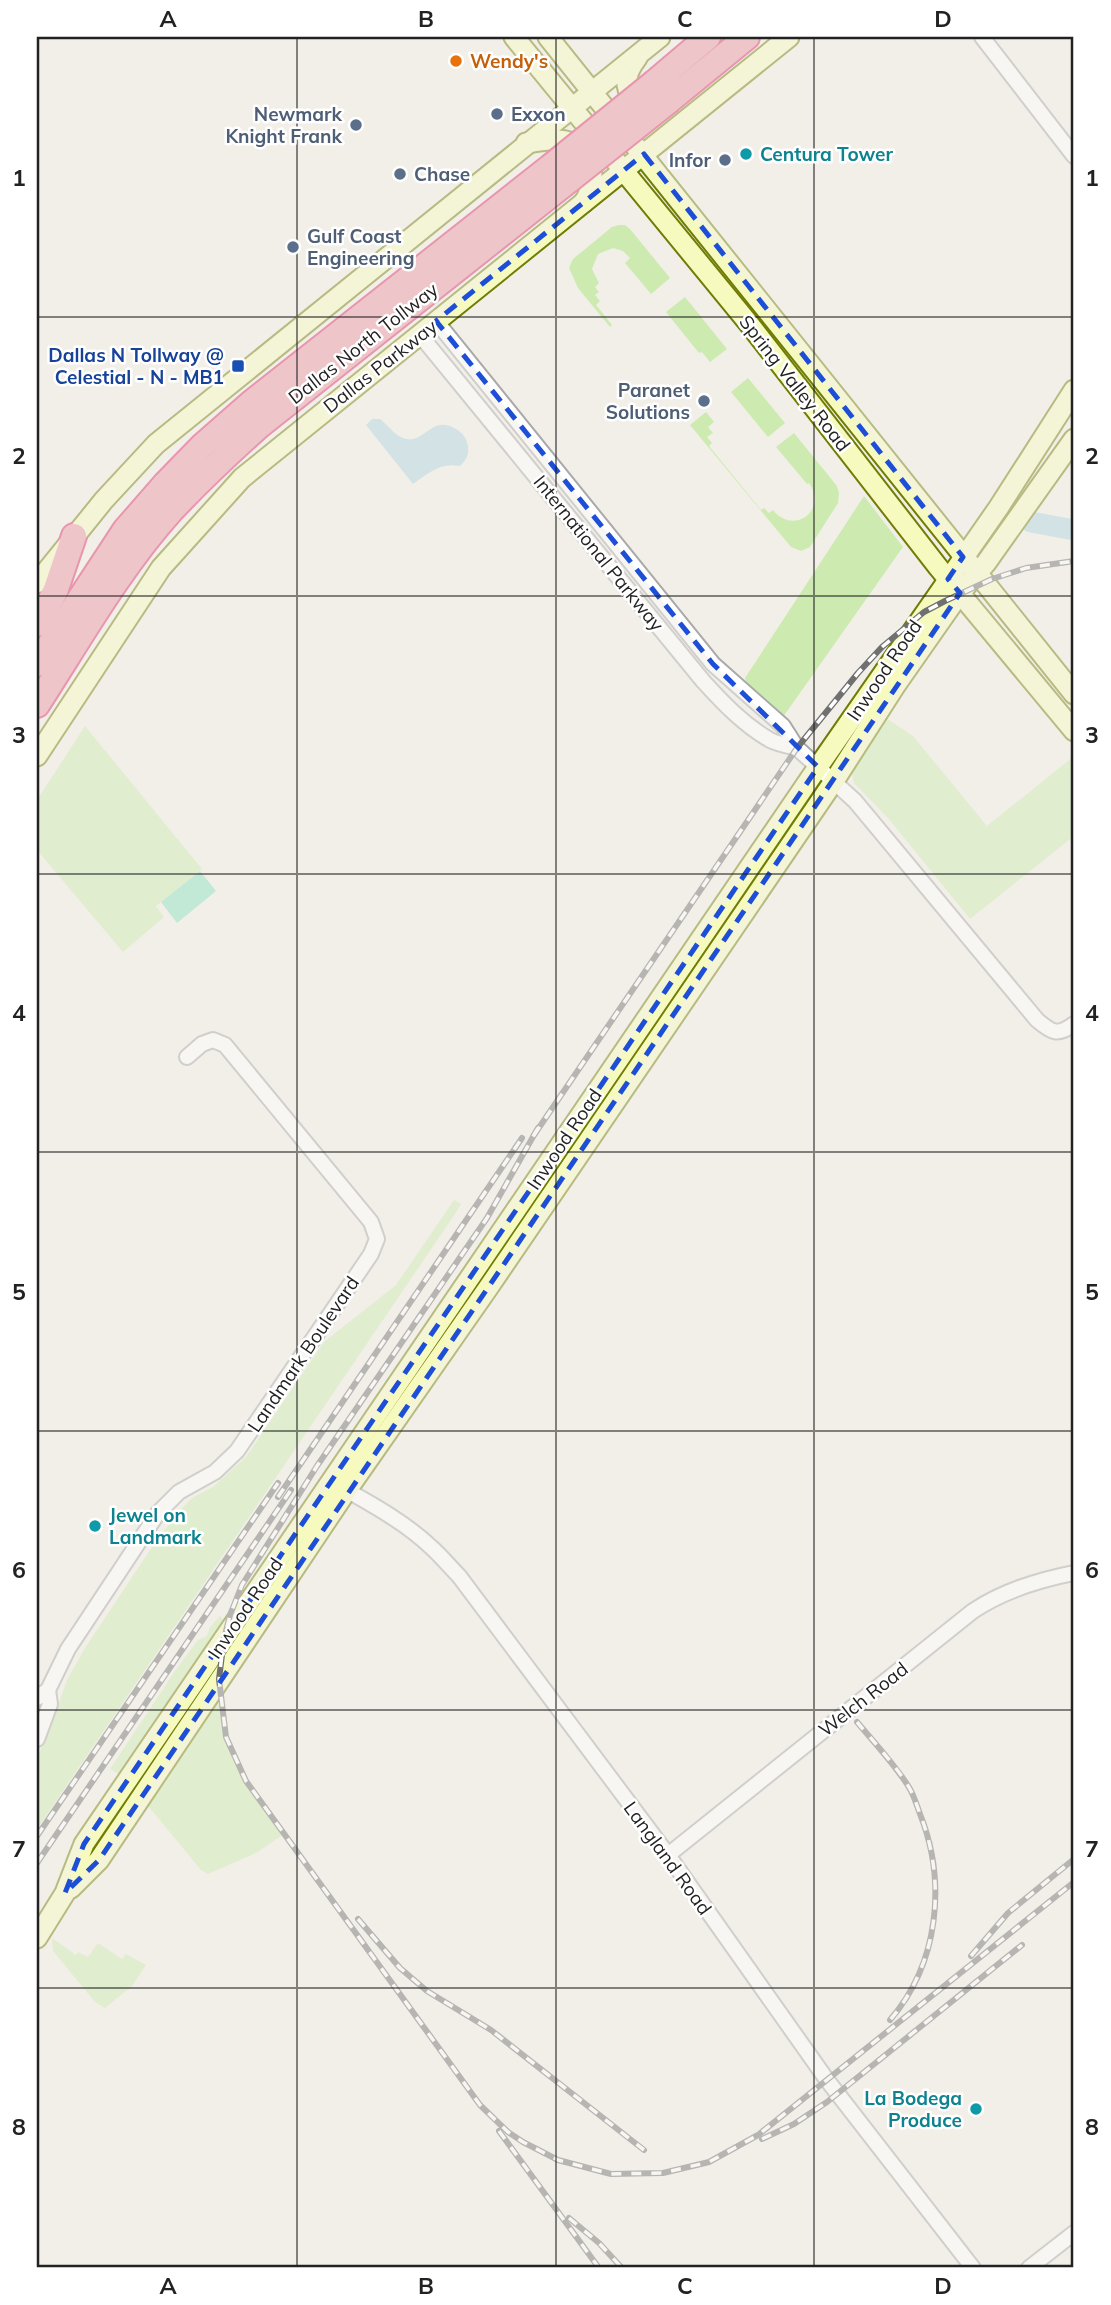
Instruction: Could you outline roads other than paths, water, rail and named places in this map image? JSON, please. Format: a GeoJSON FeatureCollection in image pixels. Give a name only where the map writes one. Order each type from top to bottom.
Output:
{"type":"FeatureCollection","features":[{"type":"Feature","properties":{"kind":"highway","name":"Dallas North Tollway"},"geometry":{"type":"LineString","coordinates":[[663,91],[708,37]]}},
{"type":"Feature","properties":{"kind":"highway","name":"Dallas North Tollway"},"geometry":{"type":"LineString","coordinates":[[37,664],[125,530],[202,446],[251,404],[556,176],[663,91],[747,37]]}},
{"type":"Feature","properties":{"kind":"highway","name":"Dallas North Tollway"},"geometry":{"type":"LineString","coordinates":[[37,705],[131,561],[170,513],[213,467],[556,176]]}},
{"type":"Feature","properties":{"kind":"highway"},"geometry":{"type":"LineString","coordinates":[[37,624],[55,592],[74,536]]}},
{"type":"Feature","properties":{"kind":"main road","name":"Spring Valley Road"},"geometry":{"type":"LineString","coordinates":[[514,37],[820,412],[954,586],[1074,731]]}},
{"type":"Feature","properties":{"kind":"main road","name":"Spring Valley Road"},"geometry":{"type":"LineString","coordinates":[[548,37],[1074,694]]}},
{"type":"Feature","properties":{"kind":"main road","name":"Dallas Parkway"},"geometry":{"type":"LineString","coordinates":[[37,756],[161,568],[242,478],[789,37]]}},
{"type":"Feature","properties":{"kind":"main road"},"geometry":{"type":"LineString","coordinates":[[37,583],[104,500],[156,444],[655,41]]}},
{"type":"Feature","properties":{"kind":"main road"},"geometry":{"type":"LineString","coordinates":[[655,41],[629,68],[626,76],[635,105],[650,119],[664,122],[701,108]]}},
{"type":"Feature","properties":{"kind":"main road"},"geometry":{"type":"LineString","coordinates":[[526,144],[559,140],[571,143],[586,155],[593,168],[593,177],[591,192],[584,203]]}},
{"type":"Feature","properties":{"kind":"main road","name":"Inwood Road"},"geometry":{"type":"LineString","coordinates":[[37,1938],[65,1893],[84,1844],[117,1796],[339,1485],[488,1288],[834,781],[895,686],[954,586],[963,556],[999,507],[1074,390]]}},
{"type":"Feature","properties":{"kind":"main road"},"geometry":{"type":"LineString","coordinates":[[820,412],[862,450],[871,453],[879,450]]}},
{"type":"Feature","properties":{"kind":"main road","name":"Inwood Road"},"geometry":{"type":"LineString","coordinates":[[65,1893],[99,1860],[470,1277],[818,767],[954,586],[977,573],[1074,439]]}},
{"type":"Feature","properties":{"kind":"main road"},"geometry":{"type":"LineString","coordinates":[[871,479],[878,474],[884,474],[896,486],[909,488]]}},
{"type":"Feature","properties":{"kind":"main road"},"geometry":{"type":"LineString","coordinates":[[657,1002],[674,1013]]}},
{"type":"Feature","properties":{"kind":"main road"},"geometry":{"type":"LineString","coordinates":[[470,1277],[488,1288]]}},
{"type":"Feature","properties":{"kind":"main road"},"geometry":{"type":"LineString","coordinates":[[117,1796],[134,1807]]}},
{"type":"Feature","properties":{"kind":"street"},"geometry":{"type":"LineString","coordinates":[[982,37],[1074,156]]}},
{"type":"Feature","properties":{"kind":"street","name":"International Parkway"},"geometry":{"type":"LineString","coordinates":[[436,321],[705,655],[733,684],[783,726],[797,748],[855,801],[1037,1020],[1055,1032],[1064,1031],[1074,1024]]}},
{"type":"Feature","properties":{"kind":"street","name":"International Parkway"},"geometry":{"type":"LineString","coordinates":[[420,335],[703,681],[755,729],[772,741],[797,748]]}},
{"type":"Feature","properties":{"kind":"street","name":"Landmark Boulevard"},"geometry":{"type":"LineString","coordinates":[[37,1740],[50,1704],[42,1694],[68,1649],[158,1513],[179,1492],[215,1472],[237,1451],[372,1254],[377,1239],[371,1222],[225,1045],[213,1040],[202,1044],[187,1056]]}},
{"type":"Feature","properties":{"kind":"street","name":"Langland Road"},"geometry":{"type":"LineString","coordinates":[[339,1485],[416,1535],[459,1576],[668,1855],[827,2080],[973,2268]]}},
{"type":"Feature","properties":{"kind":"street","name":"Welch Road"},"geometry":{"type":"LineString","coordinates":[[668,1855],[973,1611],[1009,1591],[1074,1573]]}},
{"type":"Feature","properties":{"kind":"street"},"geometry":{"type":"LineString","coordinates":[[1029,2268],[1074,2233]]}},
{"type":"Feature","properties":{"kind":"water"},"geometry":{"type":"Polygon","coordinates":[[[372,419],[380,419],[406,439],[418,437],[441,425],[448,425],[467,441],[467,457],[460,466],[441,467],[413,484],[366,425],[372,419]]]}},
{"type":"Feature","properties":{"kind":"waterway"},"geometry":{"type":"LineString","coordinates":[[1031,522],[1074,530]]}},
{"type":"Feature","properties":{"kind":"railway"},"geometry":{"type":"LineString","coordinates":[[534,1135],[797,748],[882,647],[924,612],[992,579],[1026,568],[1074,561]]}},
{"type":"Feature","properties":{"kind":"railway"},"geometry":{"type":"LineString","coordinates":[[538,1128],[487,1218],[317,1466],[242,1585],[224,1639],[219,1679],[226,1737],[246,1781],[480,2105],[508,2132],[523,2142],[558,2160],[611,2174],[663,2173],[709,2162],[758,2135],[1074,1882]]}},
{"type":"Feature","properties":{"kind":"railway"},"geometry":{"type":"LineString","coordinates":[[278,1497],[522,1138]]}},
{"type":"Feature","properties":{"kind":"railway"},"geometry":{"type":"LineString","coordinates":[[37,1836],[278,1483]]}},
{"type":"Feature","properties":{"kind":"railway"},"geometry":{"type":"LineString","coordinates":[[37,1863],[291,1490]]}},
{"type":"Feature","properties":{"kind":"railway"},"geometry":{"type":"LineString","coordinates":[[857,1722],[910,1789],[917,1804],[934,1867],[934,1921],[928,1948],[906,1998],[890,2020]]}},
{"type":"Feature","properties":{"kind":"railway"},"geometry":{"type":"LineString","coordinates":[[971,1956],[1008,1913],[1074,1859]]}},
{"type":"Feature","properties":{"kind":"railway"},"geometry":{"type":"LineString","coordinates":[[358,1919],[400,1968],[427,1991],[491,2030],[644,2150]]}},
{"type":"Feature","properties":{"kind":"railway"},"geometry":{"type":"LineString","coordinates":[[762,2139],[794,2124],[827,2102],[1022,1945]]}},
{"type":"Feature","properties":{"kind":"railway"},"geometry":{"type":"LineString","coordinates":[[499,2131],[599,2268]]}},
{"type":"Feature","properties":{"kind":"railway"},"geometry":{"type":"LineString","coordinates":[[569,2218],[599,2243],[622,2268]]}},
{"type":"Feature","properties":{"kind":"place","name":"Wendy's"},"geometry":{"type":"Point","coordinates":[456,61]}},
{"type":"Feature","properties":{"kind":"place","name":"Exxon"},"geometry":{"type":"Point","coordinates":[497,114]}},
{"type":"Feature","properties":{"kind":"place","name":"Newmark Knight Frank"},"geometry":{"type":"Point","coordinates":[356,125]}},
{"type":"Feature","properties":{"kind":"place","name":"Centura Tower"},"geometry":{"type":"Point","coordinates":[746,154]}},
{"type":"Feature","properties":{"kind":"place","name":"Infor"},"geometry":{"type":"Point","coordinates":[725,160]}},
{"type":"Feature","properties":{"kind":"place","name":"Chase"},"geometry":{"type":"Point","coordinates":[400,174]}},
{"type":"Feature","properties":{"kind":"place","name":"Gulf Coast Engineering"},"geometry":{"type":"Point","coordinates":[293,247]}},
{"type":"Feature","properties":{"kind":"place","name":"Dallas N Tollway @ Celestial - N - MB1"},"geometry":{"type":"Point","coordinates":[238,366]}},
{"type":"Feature","properties":{"kind":"place","name":"Paranet Solutions"},"geometry":{"type":"Point","coordinates":[704,401]}},
{"type":"Feature","properties":{"kind":"place","name":"Jewel on Landmark"},"geometry":{"type":"Point","coordinates":[95,1526]}},
{"type":"Feature","properties":{"kind":"place","name":"La Bodega Produce"},"geometry":{"type":"Point","coordinates":[976,2109]}}]}
